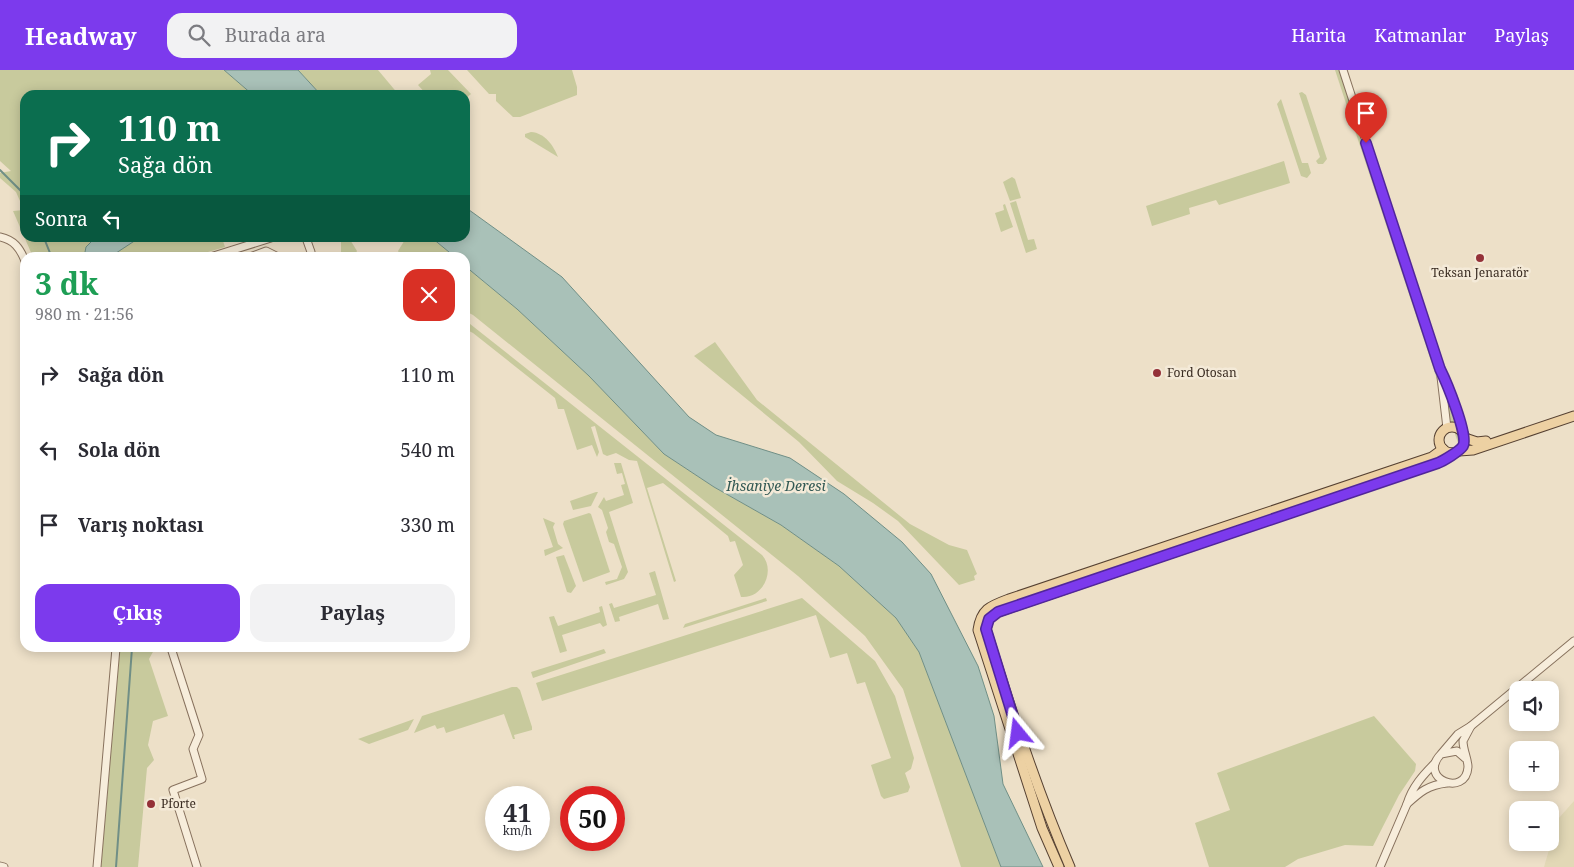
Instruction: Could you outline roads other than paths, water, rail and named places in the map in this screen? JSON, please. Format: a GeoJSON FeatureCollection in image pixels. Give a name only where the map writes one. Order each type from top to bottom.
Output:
{"type":"FeatureCollection","features":[{"type":"Feature","properties":{"kind":"main road"},"geometry":{"type":"LineString","coordinates":[[1574,411],[1484,442],[1463,434],[1454,427],[1447,428],[1439,437],[1440,444],[1443,449],[1455,452],[1473,450],[1574,416]]}},
{"type":"Feature","properties":{"kind":"main road"},"geometry":{"type":"LineString","coordinates":[[1070,867],[1052,825],[1018,733],[986,629],[989,619],[998,612],[1438,463],[1464,445],[1463,434]]}},
{"type":"Feature","properties":{"kind":"main road"},"geometry":{"type":"LineString","coordinates":[[1059,867],[1042,828],[978,630],[980,617],[991,606],[1009,598],[1432,457],[1443,449]]}},
{"type":"Feature","properties":{"kind":"street"},"geometry":{"type":"LineString","coordinates":[[1343,70],[1440,369],[1455,403],[1463,434]]}},
{"type":"Feature","properties":{"kind":"street"},"geometry":{"type":"LineString","coordinates":[[0,237],[10,239],[21,252]]}},
{"type":"Feature","properties":{"kind":"street"},"geometry":{"type":"LineString","coordinates":[[227,252],[259,242]]}},
{"type":"Feature","properties":{"kind":"street"},"geometry":{"type":"LineString","coordinates":[[1440,369],[1447,428]]}},
{"type":"Feature","properties":{"kind":"street"},"geometry":{"type":"LineString","coordinates":[[1380,867],[1410,795],[1422,777],[1458,734],[1472,726],[1574,641]]}},
{"type":"Feature","properties":{"kind":"street"},"geometry":{"type":"LineString","coordinates":[[97,867],[116,652]]}},
{"type":"Feature","properties":{"kind":"street"},"geometry":{"type":"LineString","coordinates":[[172,652],[199,735],[193,749],[202,779],[173,790],[197,867]]}},
{"type":"Feature","properties":{"kind":"street"},"geometry":{"type":"LineString","coordinates":[[1407,804],[1424,789],[1433,784],[1454,784],[1463,779],[1468,769],[1463,741],[1472,726]]}},
{"type":"Feature","properties":{"kind":"street"},"geometry":{"type":"LineString","coordinates":[[1441,754],[1457,751],[1466,758]]}},
{"type":"Feature","properties":{"kind":"street"},"geometry":{"type":"LineString","coordinates":[[1435,763],[1436,774],[1448,783]]}},
{"type":"Feature","properties":{"kind":"street"},"geometry":{"type":"LineString","coordinates":[[0,866],[4,867]]}},
{"type":"Feature","properties":{"kind":"water"},"geometry":{"type":"Polygon","coordinates":[[[224,70],[298,70],[316,90],[247,90],[224,70]]]}},
{"type":"Feature","properties":{"kind":"water","name":"İhsaniye Deresi"},"geometry":{"type":"Polygon","coordinates":[[[470,211],[562,277],[689,417],[716,435],[790,458],[844,494],[902,542],[931,574],[978,666],[994,716],[1003,784],[1043,867],[1001,867],[919,652],[896,618],[839,566],[781,525],[714,487],[664,454],[589,376],[517,309],[470,270],[470,252],[449,252],[437,242],[470,242],[470,211]]]}},
{"type":"Feature","properties":{"kind":"water"},"geometry":{"type":"Polygon","coordinates":[[[91,242],[133,242],[118,252],[85,252],[86,247],[91,242]]]}},
{"type":"Feature","properties":{"kind":"waterway"},"geometry":{"type":"LineString","coordinates":[[0,170],[20,190]]}},
{"type":"Feature","properties":{"kind":"waterway"},"geometry":{"type":"LineString","coordinates":[[46,242],[50,252]]}},
{"type":"Feature","properties":{"kind":"waterway"},"geometry":{"type":"LineString","coordinates":[[116,867],[132,652]]}},
{"type":"Feature","properties":{"kind":"place","name":"Teksan Jenaratör"},"geometry":{"type":"Point","coordinates":[1480,258]}},
{"type":"Feature","properties":{"kind":"place","name":"Ford Otosan"},"geometry":{"type":"Point","coordinates":[1157,373]}},
{"type":"Feature","properties":{"kind":"place","name":"Pforte"},"geometry":{"type":"Point","coordinates":[151,804]}}]}
